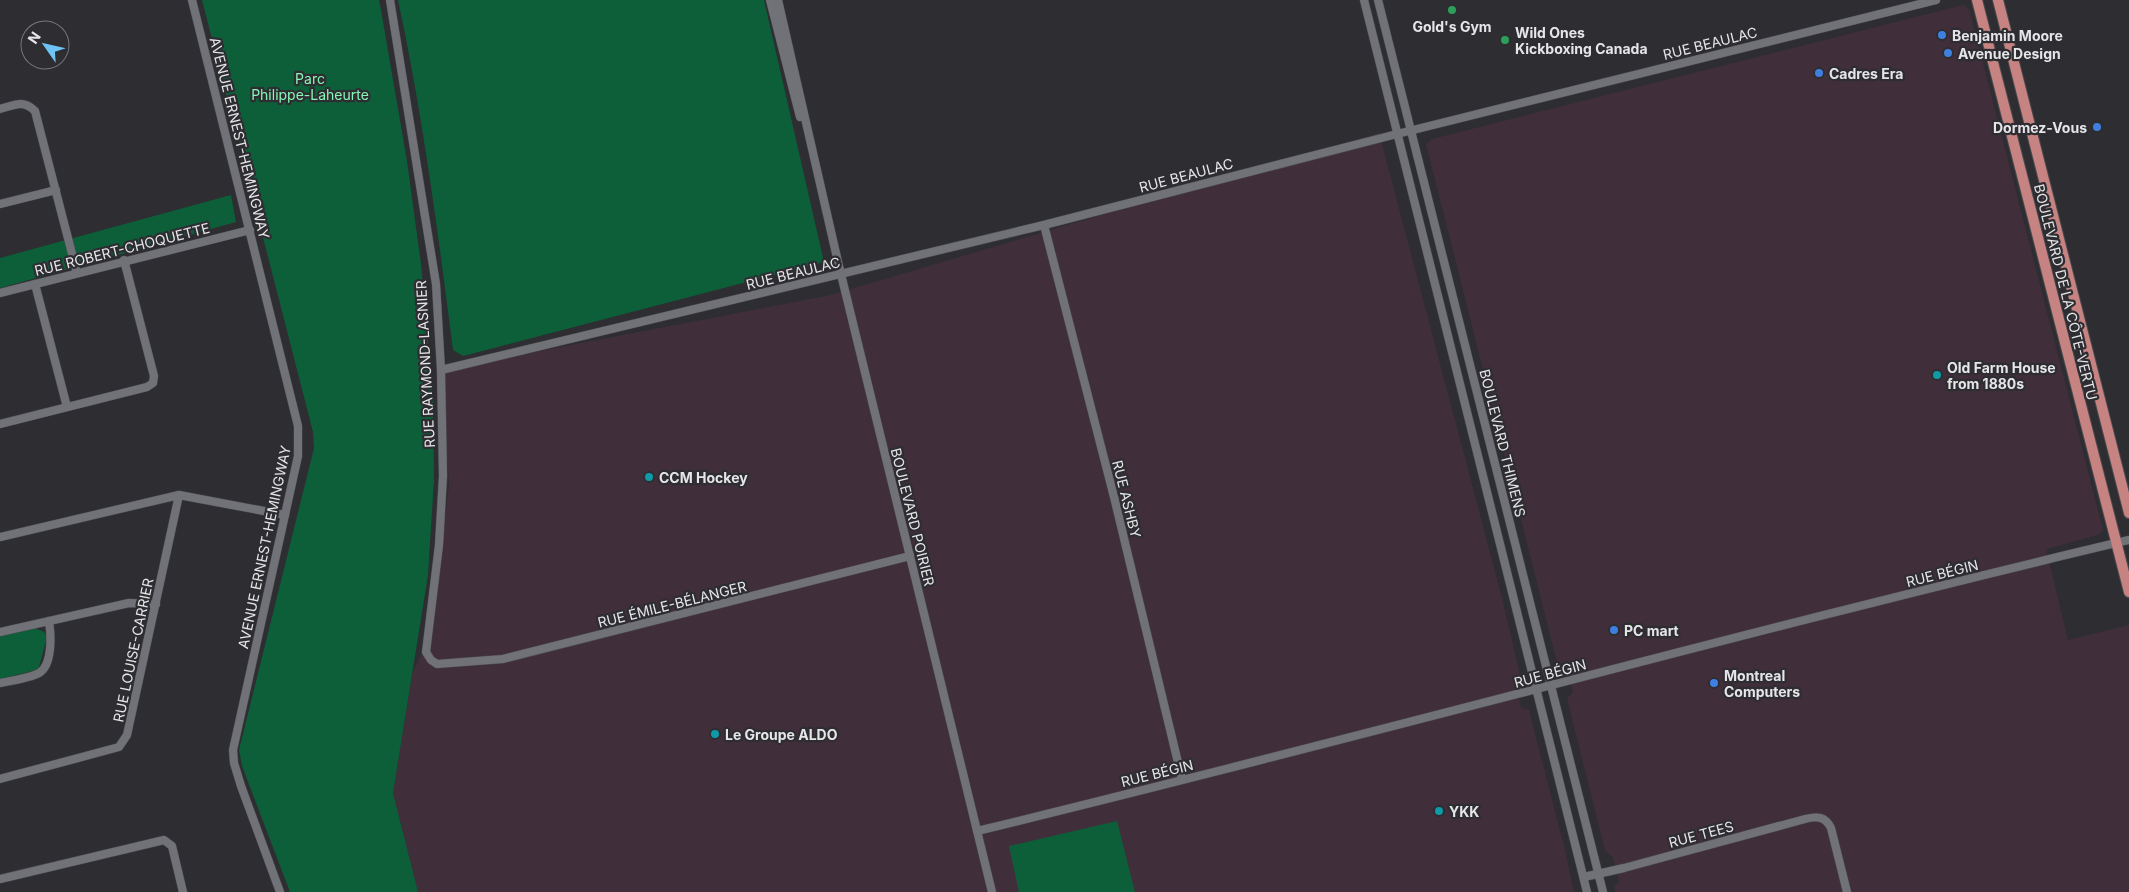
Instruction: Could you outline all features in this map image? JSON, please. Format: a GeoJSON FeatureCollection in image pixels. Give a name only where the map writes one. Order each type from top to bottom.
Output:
{"type":"FeatureCollection","features":[{"type":"Feature","properties":{"kind":"main road","name":"BOULEVARD DE LA CÔTE-VERTU"},"geometry":{"type":"LineString","coordinates":[[1977,0],[2129,592]]}},
{"type":"Feature","properties":{"kind":"main road","name":"BOULEVARD DE LA CÔTE-VERTU"},"geometry":{"type":"LineString","coordinates":[[1998,0],[2129,512]]}},
{"type":"Feature","properties":{"kind":"street","name":"AVENUE ERNEST-HEMINGWAY"},"geometry":{"type":"LineString","coordinates":[[192,0],[298,426],[298,456],[233,750],[234,763],[241,786],[280,892]]}},
{"type":"Feature","properties":{"kind":"street","name":"RUE RAYMOND-LASNIER"},"geometry":{"type":"LineString","coordinates":[[390,0],[436,284],[441,370],[443,476],[439,544],[426,652],[431,660],[437,664]]}},
{"type":"Feature","properties":{"kind":"street","name":"BOULEVARD POIRIER"},"geometry":{"type":"LineString","coordinates":[[770,0],[793,93],[810,147],[992,892]]}},
{"type":"Feature","properties":{"kind":"street","name":"BOULEVARD POIRIER"},"geometry":{"type":"LineString","coordinates":[[778,0],[800,89],[810,147]]}},
{"type":"Feature","properties":{"kind":"street","name":"BOULEVARD THIMENS"},"geometry":{"type":"LineString","coordinates":[[1364,0],[1587,892]]}},
{"type":"Feature","properties":{"kind":"street","name":"BOULEVARD THIMENS"},"geometry":{"type":"LineString","coordinates":[[1378,0],[1603,892]]}},
{"type":"Feature","properties":{"kind":"street","name":"RUE BEAULAC"},"geometry":{"type":"LineString","coordinates":[[441,370],[1044,225],[1411,130],[1936,0]]}},
{"type":"Feature","properties":{"kind":"street"},"geometry":{"type":"LineString","coordinates":[[0,109],[28,104],[35,111],[77,273]]}},
{"type":"Feature","properties":{"kind":"street"},"geometry":{"type":"LineString","coordinates":[[0,204],[56,190]]}},
{"type":"Feature","properties":{"kind":"street","name":"RUE ASHBY"},"geometry":{"type":"LineString","coordinates":[[1044,225],[1114,497],[1182,779]]}},
{"type":"Feature","properties":{"kind":"street","name":"RUE ROBERT-CHOQUETTE"},"geometry":{"type":"LineString","coordinates":[[0,293],[124,260],[250,230]]}},
{"type":"Feature","properties":{"kind":"street"},"geometry":{"type":"LineString","coordinates":[[0,424],[147,387],[153,383],[154,376],[124,260]]}},
{"type":"Feature","properties":{"kind":"street"},"geometry":{"type":"LineString","coordinates":[[35,284],[66,407]]}},
{"type":"Feature","properties":{"kind":"street"},"geometry":{"type":"LineString","coordinates":[[1485,484],[1500,481]]}},
{"type":"Feature","properties":{"kind":"street"},"geometry":{"type":"LineString","coordinates":[[0,537],[179,495],[285,515]]}},
{"type":"Feature","properties":{"kind":"street","name":"RUE LOUISE-CARRIER"},"geometry":{"type":"LineString","coordinates":[[0,779],[120,747],[127,736],[179,495]]}},
{"type":"Feature","properties":{"kind":"street","name":"RUE BÉGIN"},"geometry":{"type":"LineString","coordinates":[[977,831],[1552,686],[1866,604],[2129,540]]}},
{"type":"Feature","properties":{"kind":"street","name":"RUE ÉMILE-BÉLANGER"},"geometry":{"type":"LineString","coordinates":[[437,664],[503,659],[910,556]]}},
{"type":"Feature","properties":{"kind":"street"},"geometry":{"type":"LineString","coordinates":[[1510,585],[1525,582]]}},
{"type":"Feature","properties":{"kind":"street"},"geometry":{"type":"LineString","coordinates":[[0,632],[129,603],[156,604]]}},
{"type":"Feature","properties":{"kind":"street"},"geometry":{"type":"LineString","coordinates":[[0,683],[39,673],[45,667],[52,641],[50,621]]}},
{"type":"Feature","properties":{"kind":"street","name":"RUE TEES"},"geometry":{"type":"LineString","coordinates":[[1584,876],[1811,818],[1825,819],[1832,832],[1848,892]]}},
{"type":"Feature","properties":{"kind":"street"},"geometry":{"type":"LineString","coordinates":[[0,879],[164,840],[172,846],[183,892]]}},
{"type":"Feature","properties":{"kind":"shaded area"},"geometry":{"type":"Polygon","coordinates":[[[1963,5],[1969,9],[2103,530],[2098,535],[2046,549],[2068,640],[2129,625],[2129,892],[1615,892],[1615,885],[1619,882],[1613,857],[1605,851],[1567,699],[1573,692],[1567,670],[1558,666],[1426,144],[1432,139],[1963,5]]]}},
{"type":"Feature","properties":{"kind":"shaded area"},"geometry":{"type":"Polygon","coordinates":[[[1379,133],[1502,598],[1521,679],[1515,681],[1521,708],[1529,710],[1574,892],[418,892],[393,793],[412,675],[432,630],[449,485],[441,370],[831,295],[1379,133]]]}},
{"type":"Feature","properties":{"kind":"green space","name":"Parc Philippe-Laheurte"},"geometry":{"type":"Polygon","coordinates":[[[202,0],[379,0],[407,161],[421,264],[433,399],[434,480],[428,575],[393,793],[418,892],[290,892],[242,766],[239,750],[314,448],[313,432],[202,0]]]}},
{"type":"Feature","properties":{"kind":"green space"},"geometry":{"type":"Polygon","coordinates":[[[398,0],[764,0],[824,262],[463,356],[453,350],[436,218],[398,0]]]}},
{"type":"Feature","properties":{"kind":"green space"},"geometry":{"type":"Polygon","coordinates":[[[231,195],[236,222],[0,288],[0,258],[231,195]]]}},
{"type":"Feature","properties":{"kind":"green space"},"geometry":{"type":"Polygon","coordinates":[[[35,628],[44,632],[47,637],[39,667],[36,670],[0,679],[0,636],[35,628]]]}},
{"type":"Feature","properties":{"kind":"green space"},"geometry":{"type":"Polygon","coordinates":[[[1117,821],[1135,892],[1019,892],[1009,846],[1117,821]]]}},
{"type":"Feature","properties":{"kind":"place","name":"Gold's Gym"},"geometry":{"type":"Point","coordinates":[1452,10]}},
{"type":"Feature","properties":{"kind":"place","name":"Benjamin Moore"},"geometry":{"type":"Point","coordinates":[1942,35]}},
{"type":"Feature","properties":{"kind":"place","name":"Wild Ones Kickboxing Canada"},"geometry":{"type":"Point","coordinates":[1505,40]}},
{"type":"Feature","properties":{"kind":"place","name":"Avenue Design"},"geometry":{"type":"Point","coordinates":[1948,53]}},
{"type":"Feature","properties":{"kind":"place","name":"Cadres Era"},"geometry":{"type":"Point","coordinates":[1819,73]}},
{"type":"Feature","properties":{"kind":"place","name":"Dormez-Vous"},"geometry":{"type":"Point","coordinates":[2097,127]}},
{"type":"Feature","properties":{"kind":"place","name":"Old Farm House from 1880s"},"geometry":{"type":"Point","coordinates":[1937,375]}},
{"type":"Feature","properties":{"kind":"place","name":"CCM Hockey"},"geometry":{"type":"Point","coordinates":[649,477]}},
{"type":"Feature","properties":{"kind":"place","name":"PC mart"},"geometry":{"type":"Point","coordinates":[1614,630]}},
{"type":"Feature","properties":{"kind":"place","name":"Montreal Computers"},"geometry":{"type":"Point","coordinates":[1714,683]}},
{"type":"Feature","properties":{"kind":"place","name":"Le Groupe ALDO"},"geometry":{"type":"Point","coordinates":[715,734]}},
{"type":"Feature","properties":{"kind":"place","name":"YKK"},"geometry":{"type":"Point","coordinates":[1439,811]}}]}
